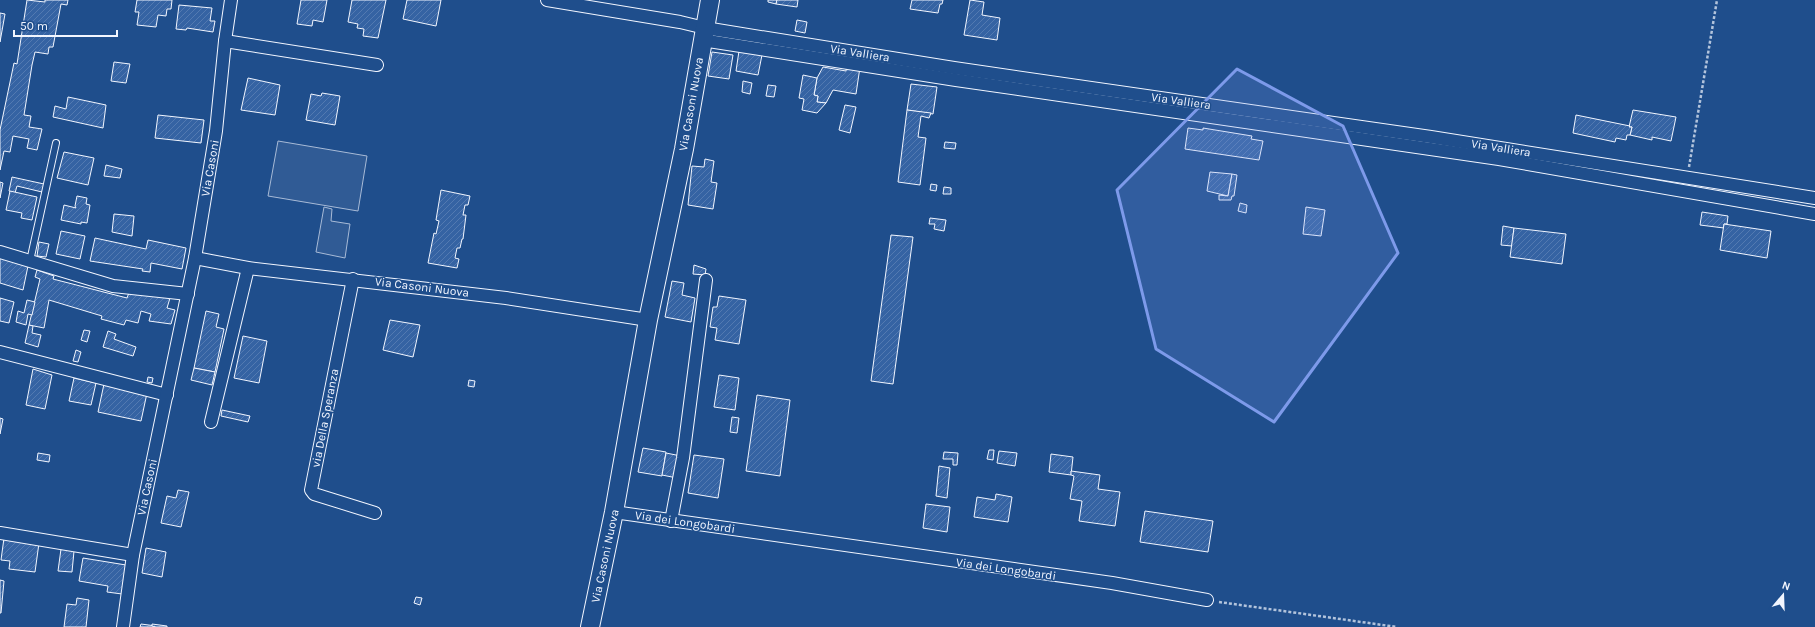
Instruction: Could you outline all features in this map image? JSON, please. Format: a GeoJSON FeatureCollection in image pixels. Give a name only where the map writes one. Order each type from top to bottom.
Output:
{"type":"FeatureCollection","features":[{"type":"Feature","properties":{"kind":"main road","name":"Via Casoni Nuova"},"geometry":{"type":"LineString","coordinates":[[590,627],[614,512],[648,320],[684,149],[710,0]]}},
{"type":"Feature","properties":{"kind":"street","name":"Via Casoni"},"geometry":{"type":"LineString","coordinates":[[123,627],[133,555],[195,258],[216,131],[225,41],[231,0]]}},
{"type":"Feature","properties":{"kind":"street","name":"Via Valliera"},"geometry":{"type":"LineString","coordinates":[[547,0],[680,22],[704,34],[1500,159],[1815,214]]}},
{"type":"Feature","properties":{"kind":"street"},"geometry":{"type":"LineString","coordinates":[[225,41],[377,65]]}},
{"type":"Feature","properties":{"kind":"street","name":"Via Valliera"},"geometry":{"type":"LineString","coordinates":[[955,74],[1431,137],[1815,198]]}},
{"type":"Feature","properties":{"kind":"street"},"geometry":{"type":"LineString","coordinates":[[0,252],[113,286],[188,294]]}},
{"type":"Feature","properties":{"kind":"street","name":"Via Casoni Nuova"},"geometry":{"type":"LineString","coordinates":[[195,258],[248,268],[353,279],[514,299],[648,320]]}},
{"type":"Feature","properties":{"kind":"street"},"geometry":{"type":"LineString","coordinates":[[211,422],[248,268]]}},
{"type":"Feature","properties":{"kind":"street","name":"via Della Speranza"},"geometry":{"type":"LineString","coordinates":[[353,279],[311,490],[314,494],[375,513]]}},
{"type":"Feature","properties":{"kind":"street"},"geometry":{"type":"LineString","coordinates":[[671,521],[683,458],[706,280]]}},
{"type":"Feature","properties":{"kind":"street"},"geometry":{"type":"LineString","coordinates":[[0,352],[167,395]]}},
{"type":"Feature","properties":{"kind":"street","name":"Via dei Longobardi"},"geometry":{"type":"LineString","coordinates":[[614,512],[1112,584],[1207,600]]}},
{"type":"Feature","properties":{"kind":"street"},"geometry":{"type":"LineString","coordinates":[[0,532],[133,555]]}},
{"type":"Feature","properties":{"kind":"lane"},"geometry":{"type":"LineString","coordinates":[[30,261],[56,143]]}},
{"type":"Feature","properties":{"kind":"path"},"geometry":{"type":"LineString","coordinates":[[1687,177],[1717,0]]}},
{"type":"Feature","properties":{"kind":"path"},"geometry":{"type":"LineString","coordinates":[[1207,600],[1397,627]]}},
{"type":"Feature","properties":{"kind":"highlighted area"},"geometry":{"type":"Polygon","coordinates":[[[1237,69],[1343,126],[1398,253],[1274,422],[1156,349],[1117,190],[1237,69]]]}},
{"type":"Feature","properties":{"kind":"shaded area"},"geometry":{"type":"Polygon","coordinates":[[[278,141],[367,156],[358,211],[268,196],[278,141]]]}},
{"type":"Feature","properties":{"kind":"shaded area"},"geometry":{"type":"Polygon","coordinates":[[[324,207],[332,209],[331,221],[350,224],[345,258],[316,252],[324,207]]]}},
{"type":"Feature","properties":{"kind":"building"},"geometry":{"type":"Polygon","coordinates":[[[27,0],[45,2],[45,0],[68,0],[67,5],[61,4],[53,47],[49,47],[48,54],[35,52],[32,65],[24,115],[31,116],[29,127],[42,129],[37,150],[27,148],[29,139],[13,136],[10,152],[4,151],[0,170],[0,130],[14,63],[17,64],[27,0]]]}},
{"type":"Feature","properties":{"kind":"building"},"geometry":{"type":"Polygon","coordinates":[[[137,0],[172,0],[171,9],[167,9],[166,16],[158,15],[156,27],[137,25],[139,12],[135,12],[137,0]]]}},
{"type":"Feature","properties":{"kind":"building"},"geometry":{"type":"Polygon","coordinates":[[[301,0],[327,0],[323,22],[313,20],[312,26],[297,24],[301,0]]]}},
{"type":"Feature","properties":{"kind":"building"},"geometry":{"type":"Polygon","coordinates":[[[352,0],[386,0],[378,38],[363,36],[364,29],[357,28],[358,24],[348,22],[352,0]]]}},
{"type":"Feature","properties":{"kind":"building"},"geometry":{"type":"Polygon","coordinates":[[[407,0],[441,0],[436,26],[403,19],[407,0]]]}},
{"type":"Feature","properties":{"kind":"building"},"geometry":{"type":"Polygon","coordinates":[[[768,0],[777,0],[776,4],[768,2],[768,0]]]}},
{"type":"Feature","properties":{"kind":"building"},"geometry":{"type":"Polygon","coordinates":[[[777,0],[798,0],[797,7],[776,4],[777,0]]]}},
{"type":"Feature","properties":{"kind":"building"},"geometry":{"type":"Polygon","coordinates":[[[912,0],[943,0],[942,4],[940,4],[938,13],[910,9],[912,0]]]}},
{"type":"Feature","properties":{"kind":"building"},"geometry":{"type":"Polygon","coordinates":[[[970,0],[984,2],[982,15],[1000,18],[997,40],[964,35],[970,0]]]}},
{"type":"Feature","properties":{"kind":"building"},"geometry":{"type":"Polygon","coordinates":[[[179,5],[212,8],[210,21],[215,21],[213,32],[187,28],[186,30],[176,29],[179,5]]]}},
{"type":"Feature","properties":{"kind":"building"},"geometry":{"type":"Polygon","coordinates":[[[0,13],[5,14],[0,42],[0,13]]]}},
{"type":"Feature","properties":{"kind":"building"},"geometry":{"type":"Polygon","coordinates":[[[797,20],[807,22],[805,33],[795,31],[797,20]]]}},
{"type":"Feature","properties":{"kind":"building"},"geometry":{"type":"Polygon","coordinates":[[[739,51],[762,55],[758,75],[736,71],[739,51]]]}},
{"type":"Feature","properties":{"kind":"building"},"geometry":{"type":"Polygon","coordinates":[[[712,52],[733,55],[729,79],[708,76],[712,52]]]}},
{"type":"Feature","properties":{"kind":"building"},"geometry":{"type":"Polygon","coordinates":[[[114,62],[130,64],[126,83],[111,81],[114,62]]]}},
{"type":"Feature","properties":{"kind":"building"},"geometry":{"type":"Polygon","coordinates":[[[847,65],[860,67],[856,94],[833,90],[826,103],[817,102],[818,96],[814,95],[817,78],[823,67],[846,71],[847,65]]]}},
{"type":"Feature","properties":{"kind":"building"},"geometry":{"type":"Polygon","coordinates":[[[803,75],[817,78],[814,95],[818,96],[817,102],[826,103],[817,113],[802,110],[804,99],[799,98],[803,75]]]}},
{"type":"Feature","properties":{"kind":"building"},"geometry":{"type":"Polygon","coordinates":[[[248,78],[280,85],[275,115],[241,110],[248,78]]]}},
{"type":"Feature","properties":{"kind":"building"},"geometry":{"type":"Polygon","coordinates":[[[743,81],[752,83],[750,94],[742,92],[743,81]]]}},
{"type":"Feature","properties":{"kind":"building"},"geometry":{"type":"Polygon","coordinates":[[[911,84],[937,87],[933,114],[907,110],[911,84]]]}},
{"type":"Feature","properties":{"kind":"building"},"geometry":{"type":"Polygon","coordinates":[[[768,85],[776,86],[774,97],[766,96],[768,85]]]}},
{"type":"Feature","properties":{"kind":"building"},"geometry":{"type":"Polygon","coordinates":[[[322,93],[340,96],[335,125],[306,120],[311,94],[321,96],[322,93]]]}},
{"type":"Feature","properties":{"kind":"building"},"geometry":{"type":"Polygon","coordinates":[[[68,97],[106,105],[103,128],[53,117],[55,106],[66,109],[68,97]]]}},
{"type":"Feature","properties":{"kind":"building"},"geometry":{"type":"Polygon","coordinates":[[[845,105],[856,107],[850,133],[839,130],[845,105]]]}},
{"type":"Feature","properties":{"kind":"building"},"geometry":{"type":"Polygon","coordinates":[[[907,110],[931,113],[929,118],[921,116],[918,137],[926,138],[920,185],[898,182],[907,110]]]}},
{"type":"Feature","properties":{"kind":"building"},"geometry":{"type":"Polygon","coordinates":[[[1633,110],[1676,117],[1671,141],[1652,137],[1652,140],[1630,135],[1632,127],[1629,127],[1633,110]]]}},
{"type":"Feature","properties":{"kind":"building"},"geometry":{"type":"Polygon","coordinates":[[[158,115],[204,120],[201,143],[155,138],[158,115]]]}},
{"type":"Feature","properties":{"kind":"building"},"geometry":{"type":"Polygon","coordinates":[[[1576,115],[1630,126],[1629,127],[1632,127],[1630,135],[1627,135],[1626,140],[1616,138],[1615,142],[1573,133],[1576,115]]]}},
{"type":"Feature","properties":{"kind":"building"},"geometry":{"type":"Polygon","coordinates":[[[1188,128],[1203,130],[1203,128],[1252,136],[1251,139],[1263,141],[1259,160],[1185,149],[1188,128]]]}},
{"type":"Feature","properties":{"kind":"building"},"geometry":{"type":"Polygon","coordinates":[[[945,142],[956,143],[955,149],[944,148],[945,142]]]}},
{"type":"Feature","properties":{"kind":"building"},"geometry":{"type":"Polygon","coordinates":[[[64,152],[94,158],[88,185],[57,178],[64,152]]]}},
{"type":"Feature","properties":{"kind":"building"},"geometry":{"type":"Polygon","coordinates":[[[705,159],[714,161],[711,182],[717,183],[713,209],[688,205],[692,166],[704,167],[705,159]]]}},
{"type":"Feature","properties":{"kind":"building"},"geometry":{"type":"Polygon","coordinates":[[[106,165],[122,169],[120,178],[104,176],[106,165]]]}},
{"type":"Feature","properties":{"kind":"building"},"geometry":{"type":"Polygon","coordinates":[[[1210,172],[1232,174],[1228,196],[1207,191],[1210,172]]]}},
{"type":"Feature","properties":{"kind":"building"},"geometry":{"type":"Polygon","coordinates":[[[1232,174],[1237,175],[1234,196],[1232,196],[1231,200],[1219,200],[1219,195],[1228,196],[1232,174]]]}},
{"type":"Feature","properties":{"kind":"building"},"geometry":{"type":"Polygon","coordinates":[[[12,177],[44,184],[42,192],[17,186],[15,193],[9,191],[12,177]]]}},
{"type":"Feature","properties":{"kind":"building"},"geometry":{"type":"Polygon","coordinates":[[[0,182],[3,183],[0,198],[0,182]]]}},
{"type":"Feature","properties":{"kind":"building"},"geometry":{"type":"Polygon","coordinates":[[[931,184],[937,185],[936,191],[930,190],[931,184]]]}},
{"type":"Feature","properties":{"kind":"building"},"geometry":{"type":"Polygon","coordinates":[[[944,187],[951,188],[951,194],[943,194],[944,187]]]}},
{"type":"Feature","properties":{"kind":"building"},"geometry":{"type":"Polygon","coordinates":[[[441,190],[470,196],[468,205],[465,205],[463,215],[466,215],[463,239],[460,248],[457,248],[455,258],[459,259],[457,268],[428,263],[434,233],[436,234],[439,221],[436,220],[441,190]]]}},
{"type":"Feature","properties":{"kind":"building"},"geometry":{"type":"Polygon","coordinates":[[[10,191],[37,197],[32,220],[21,218],[22,213],[6,210],[10,191]]]}},
{"type":"Feature","properties":{"kind":"building"},"geometry":{"type":"Polygon","coordinates":[[[77,196],[87,198],[86,204],[90,205],[87,223],[81,222],[81,224],[61,220],[64,205],[76,208],[77,196]]]}},
{"type":"Feature","properties":{"kind":"building"},"geometry":{"type":"Polygon","coordinates":[[[1240,203],[1247,205],[1246,213],[1238,211],[1240,203]]]}},
{"type":"Feature","properties":{"kind":"building"},"geometry":{"type":"Polygon","coordinates":[[[1306,207],[1325,210],[1321,236],[1303,234],[1306,207]]]}},
{"type":"Feature","properties":{"kind":"building"},"geometry":{"type":"Polygon","coordinates":[[[1702,212],[1728,216],[1727,224],[1724,224],[1724,228],[1700,225],[1702,212]]]}},
{"type":"Feature","properties":{"kind":"building"},"geometry":{"type":"Polygon","coordinates":[[[114,214],[134,216],[132,236],[112,232],[114,214]]]}},
{"type":"Feature","properties":{"kind":"building"},"geometry":{"type":"Polygon","coordinates":[[[930,218],[946,220],[944,231],[934,229],[935,224],[929,224],[930,218]]]}},
{"type":"Feature","properties":{"kind":"building"},"geometry":{"type":"Polygon","coordinates":[[[1724,224],[1771,231],[1767,258],[1720,250],[1724,224]]]}},
{"type":"Feature","properties":{"kind":"building"},"geometry":{"type":"Polygon","coordinates":[[[1503,226],[1514,228],[1512,246],[1501,245],[1503,226]]]}},
{"type":"Feature","properties":{"kind":"building"},"geometry":{"type":"Polygon","coordinates":[[[1514,228],[1566,234],[1562,264],[1510,257],[1514,228]]]}},
{"type":"Feature","properties":{"kind":"building"},"geometry":{"type":"Polygon","coordinates":[[[61,231],[85,236],[80,259],[56,254],[61,231]]]}},
{"type":"Feature","properties":{"kind":"building"},"geometry":{"type":"Polygon","coordinates":[[[891,235],[913,237],[893,384],[871,381],[891,235]]]}},
{"type":"Feature","properties":{"kind":"building"},"geometry":{"type":"Polygon","coordinates":[[[95,238],[146,249],[148,240],[186,248],[182,269],[151,263],[150,272],[142,271],[143,269],[90,261],[95,238]]]}},
{"type":"Feature","properties":{"kind":"building"},"geometry":{"type":"Polygon","coordinates":[[[39,242],[49,244],[46,257],[37,256],[39,242]]]}},
{"type":"Feature","properties":{"kind":"building"},"geometry":{"type":"Polygon","coordinates":[[[0,257],[28,266],[23,290],[0,283],[0,257]]]}},
{"type":"Feature","properties":{"kind":"building"},"geometry":{"type":"Polygon","coordinates":[[[694,265],[706,269],[705,275],[693,274],[694,265]]]}},
{"type":"Feature","properties":{"kind":"building"},"geometry":{"type":"Polygon","coordinates":[[[37,270],[54,276],[53,279],[127,298],[130,290],[170,298],[167,308],[175,310],[171,324],[149,321],[151,314],[141,311],[138,323],[126,320],[124,325],[101,319],[102,316],[49,300],[44,328],[29,325],[40,279],[35,277],[37,270]]]}},
{"type":"Feature","properties":{"kind":"building"},"geometry":{"type":"Polygon","coordinates":[[[672,281],[684,283],[682,295],[695,298],[691,322],[665,317],[672,281]]]}},
{"type":"Feature","properties":{"kind":"building"},"geometry":{"type":"Polygon","coordinates":[[[719,296],[746,300],[739,344],[715,340],[717,328],[710,327],[713,307],[717,307],[719,296]]]}},
{"type":"Feature","properties":{"kind":"building"},"geometry":{"type":"Polygon","coordinates":[[[0,298],[14,302],[9,323],[0,321],[0,298]]]}},
{"type":"Feature","properties":{"kind":"building"},"geometry":{"type":"Polygon","coordinates":[[[27,300],[35,302],[32,315],[28,314],[26,325],[16,322],[18,311],[24,313],[27,300]]]}},
{"type":"Feature","properties":{"kind":"building"},"geometry":{"type":"Polygon","coordinates":[[[206,311],[219,314],[216,327],[224,329],[215,372],[194,368],[206,311]]]}},
{"type":"Feature","properties":{"kind":"building"},"geometry":{"type":"Polygon","coordinates":[[[390,320],[420,325],[413,357],[383,350],[390,320]]]}},
{"type":"Feature","properties":{"kind":"building"},"geometry":{"type":"Polygon","coordinates":[[[29,325],[33,326],[32,333],[41,335],[38,347],[25,343],[29,325]]]}},
{"type":"Feature","properties":{"kind":"building"},"geometry":{"type":"Polygon","coordinates":[[[84,330],[90,331],[87,342],[81,340],[84,330]]]}},
{"type":"Feature","properties":{"kind":"building"},"geometry":{"type":"Polygon","coordinates":[[[108,331],[116,334],[114,339],[136,347],[133,356],[103,347],[108,331]]]}},
{"type":"Feature","properties":{"kind":"building"},"geometry":{"type":"Polygon","coordinates":[[[243,336],[267,341],[259,383],[234,378],[243,336]]]}},
{"type":"Feature","properties":{"kind":"building"},"geometry":{"type":"Polygon","coordinates":[[[76,350],[81,352],[78,362],[73,361],[76,350]]]}},
{"type":"Feature","properties":{"kind":"building"},"geometry":{"type":"Polygon","coordinates":[[[194,368],[215,372],[212,385],[191,380],[194,368]]]}},
{"type":"Feature","properties":{"kind":"building"},"geometry":{"type":"Polygon","coordinates":[[[33,369],[52,375],[45,409],[26,405],[33,369]]]}},
{"type":"Feature","properties":{"kind":"building"},"geometry":{"type":"Polygon","coordinates":[[[719,375],[739,378],[735,410],[714,407],[719,375]]]}},
{"type":"Feature","properties":{"kind":"building"},"geometry":{"type":"Polygon","coordinates":[[[148,377],[153,378],[152,383],[147,382],[148,377]]]}},
{"type":"Feature","properties":{"kind":"building"},"geometry":{"type":"Polygon","coordinates":[[[74,378],[96,383],[91,405],[69,401],[74,378]]]}},
{"type":"Feature","properties":{"kind":"building"},"geometry":{"type":"Polygon","coordinates":[[[469,380],[475,381],[474,387],[468,386],[469,380]]]}},
{"type":"Feature","properties":{"kind":"building"},"geometry":{"type":"Polygon","coordinates":[[[104,384],[147,393],[141,421],[98,412],[104,384]]]}},
{"type":"Feature","properties":{"kind":"building"},"geometry":{"type":"Polygon","coordinates":[[[757,395],[790,400],[780,476],[746,471],[757,395]]]}},
{"type":"Feature","properties":{"kind":"building"},"geometry":{"type":"Polygon","coordinates":[[[222,410],[250,416],[248,422],[221,416],[222,410]]]}},
{"type":"Feature","properties":{"kind":"building"},"geometry":{"type":"Polygon","coordinates":[[[732,417],[739,418],[737,433],[730,432],[732,417]]]}},
{"type":"Feature","properties":{"kind":"building"},"geometry":{"type":"Polygon","coordinates":[[[0,418],[3,419],[0,434],[0,418]]]}},
{"type":"Feature","properties":{"kind":"building"},"geometry":{"type":"Polygon","coordinates":[[[643,448],[666,452],[662,476],[638,472],[643,448]]]}},
{"type":"Feature","properties":{"kind":"building"},"geometry":{"type":"Polygon","coordinates":[[[989,450],[994,450],[993,460],[987,459],[989,450]]]}},
{"type":"Feature","properties":{"kind":"building"},"geometry":{"type":"Polygon","coordinates":[[[999,451],[1017,453],[1015,466],[997,463],[999,451]]]}},
{"type":"Feature","properties":{"kind":"building"},"geometry":{"type":"Polygon","coordinates":[[[944,452],[958,453],[957,465],[953,465],[953,459],[943,459],[944,452]]]}},
{"type":"Feature","properties":{"kind":"building"},"geometry":{"type":"Polygon","coordinates":[[[38,453],[50,455],[49,462],[37,460],[38,453]]]}},
{"type":"Feature","properties":{"kind":"building"},"geometry":{"type":"Polygon","coordinates":[[[666,453],[681,456],[677,478],[662,475],[666,453]]]}},
{"type":"Feature","properties":{"kind":"building"},"geometry":{"type":"Polygon","coordinates":[[[1051,454],[1073,457],[1071,475],[1049,472],[1051,454]]]}},
{"type":"Feature","properties":{"kind":"building"},"geometry":{"type":"Polygon","coordinates":[[[694,455],[724,459],[718,498],[688,493],[694,455]]]}},
{"type":"Feature","properties":{"kind":"building"},"geometry":{"type":"Polygon","coordinates":[[[939,466],[950,468],[947,498],[936,496],[939,466]]]}},
{"type":"Feature","properties":{"kind":"building"},"geometry":{"type":"Polygon","coordinates":[[[1071,471],[1100,475],[1098,489],[1120,492],[1115,526],[1079,521],[1082,501],[1070,499],[1074,476],[1071,475],[1071,471]]]}},
{"type":"Feature","properties":{"kind":"building"},"geometry":{"type":"Polygon","coordinates":[[[178,490],[189,492],[181,527],[161,523],[167,496],[176,498],[178,490]]]}},
{"type":"Feature","properties":{"kind":"building"},"geometry":{"type":"Polygon","coordinates":[[[996,494],[1012,497],[1008,522],[974,517],[977,497],[995,500],[996,494]]]}},
{"type":"Feature","properties":{"kind":"building"},"geometry":{"type":"Polygon","coordinates":[[[926,504],[950,507],[947,532],[923,528],[926,504]]]}},
{"type":"Feature","properties":{"kind":"building"},"geometry":{"type":"Polygon","coordinates":[[[1145,511],[1213,521],[1208,552],[1140,542],[1145,511]]]}},
{"type":"Feature","properties":{"kind":"building"},"geometry":{"type":"Polygon","coordinates":[[[4,538],[39,543],[35,572],[9,569],[10,561],[1,560],[4,538]]]}},
{"type":"Feature","properties":{"kind":"building"},"geometry":{"type":"Polygon","coordinates":[[[146,548],[166,552],[162,577],[142,573],[146,548]]]}},
{"type":"Feature","properties":{"kind":"building"},"geometry":{"type":"Polygon","coordinates":[[[61,549],[74,551],[72,572],[58,571],[61,549]]]}},
{"type":"Feature","properties":{"kind":"building"},"geometry":{"type":"Polygon","coordinates":[[[83,558],[126,565],[122,594],[107,592],[108,586],[79,581],[83,558]]]}},
{"type":"Feature","properties":{"kind":"building"},"geometry":{"type":"Polygon","coordinates":[[[0,580],[4,581],[1,613],[0,613],[0,580]]]}},
{"type":"Feature","properties":{"kind":"building"},"geometry":{"type":"Polygon","coordinates":[[[416,597],[422,598],[420,605],[414,603],[416,597]]]}},
{"type":"Feature","properties":{"kind":"building"},"geometry":{"type":"Polygon","coordinates":[[[77,598],[89,600],[86,627],[64,627],[67,604],[76,605],[77,598]]]}},
{"type":"Feature","properties":{"kind":"building"},"geometry":{"type":"Polygon","coordinates":[[[141,624],[156,626],[156,627],[140,627],[141,624]]]}},
{"type":"Feature","properties":{"kind":"building"},"geometry":{"type":"Polygon","coordinates":[[[152,624],[167,627],[156,627],[152,626],[152,624]]]}}]}
